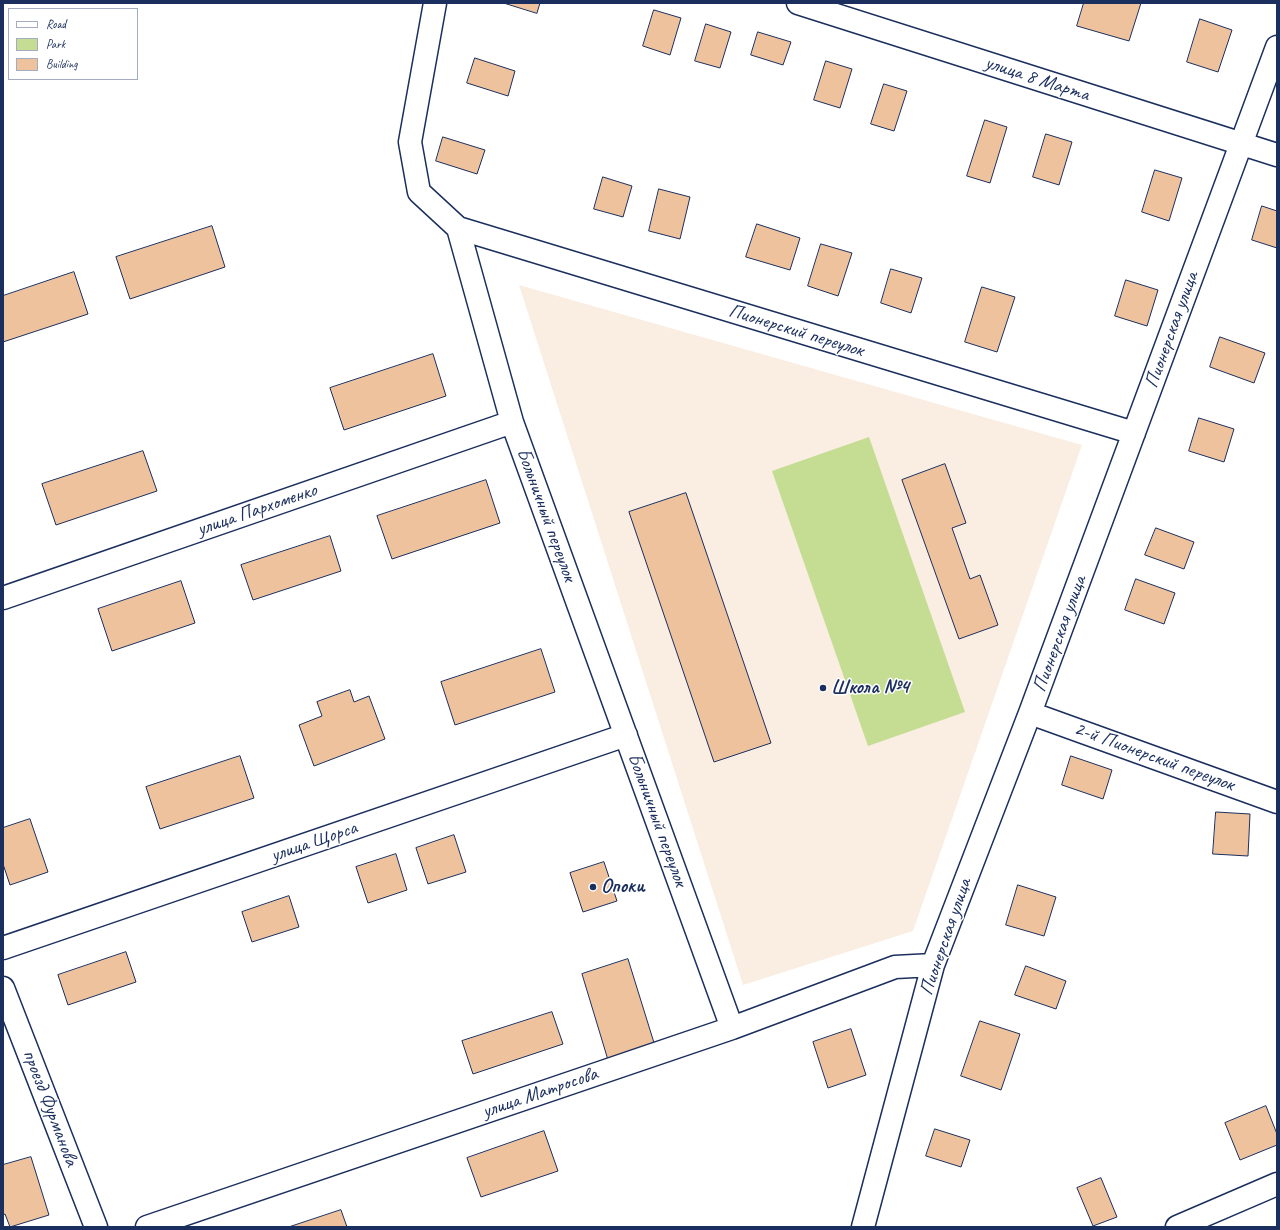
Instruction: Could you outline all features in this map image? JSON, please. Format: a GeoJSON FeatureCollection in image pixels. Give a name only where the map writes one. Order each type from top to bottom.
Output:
{"type":"FeatureCollection","features":[{"type":"Feature","properties":{"kind":"street"},"geometry":{"type":"LineString","coordinates":[[435,3],[410,142],[420,192],[458,228]]}},
{"type":"Feature","properties":{"kind":"street","name":"улица 8 Марта"},"geometry":{"type":"LineString","coordinates":[[798,3],[1277,155]]}},
{"type":"Feature","properties":{"kind":"street","name":"Пионерская улица"},"geometry":{"type":"LineString","coordinates":[[863,1227],[933,965],[1030,713],[1277,47]]}},
{"type":"Feature","properties":{"kind":"street","name":"Больничный переулок"},"geometry":{"type":"LineString","coordinates":[[458,228],[512,422],[732,1028]]}},
{"type":"Feature","properties":{"kind":"street","name":"Пионерский переулок"},"geometry":{"type":"LineString","coordinates":[[458,228],[1134,433]]}},
{"type":"Feature","properties":{"kind":"street","name":"улица Пархоменко"},"geometry":{"type":"LineString","coordinates":[[3,598],[512,422]]}},
{"type":"Feature","properties":{"kind":"street","name":"2-й Пионерский переулок"},"geometry":{"type":"LineString","coordinates":[[1030,713],[1277,802]]}},
{"type":"Feature","properties":{"kind":"street","name":"улица Щорса"},"geometry":{"type":"LineString","coordinates":[[3,948],[626,735]]}},
{"type":"Feature","properties":{"kind":"street","name":"улица Матросова"},"geometry":{"type":"LineString","coordinates":[[147,1227],[732,1028],[895,967],[933,965]]}},
{"type":"Feature","properties":{"kind":"street","name":"проезд Фурманова"},"geometry":{"type":"LineString","coordinates":[[3,988],[96,1227]]}},
{"type":"Feature","properties":{"kind":"street"},"geometry":{"type":"LineString","coordinates":[[1177,1227],[1277,1184]]}},
{"type":"Feature","properties":{"kind":"shaded area","name":"Школа №4"},"geometry":{"type":"Polygon","coordinates":[[[519,285],[1082,445],[913,931],[743,985],[519,285]]]}},
{"type":"Feature","properties":{"kind":"green space"},"geometry":{"type":"Polygon","coordinates":[[[869,437],[965,712],[868,746],[772,471],[869,437]]]}},
{"type":"Feature","properties":{"kind":"building"},"geometry":{"type":"Polygon","coordinates":[[[504,3],[540,3],[537,13],[504,3]]]}},
{"type":"Feature","properties":{"kind":"building"},"geometry":{"type":"Polygon","coordinates":[[[1084,3],[1141,3],[1129,41],[1077,26],[1084,3]]]}},
{"type":"Feature","properties":{"kind":"building"},"geometry":{"type":"Polygon","coordinates":[[[654,10],[681,18],[670,55],[643,46],[654,10]]]}},
{"type":"Feature","properties":{"kind":"building"},"geometry":{"type":"Polygon","coordinates":[[[1200,19],[1232,30],[1218,72],[1187,62],[1200,19]]]}},
{"type":"Feature","properties":{"kind":"building"},"geometry":{"type":"Polygon","coordinates":[[[706,24],[731,32],[720,68],[695,61],[706,24]]]}},
{"type":"Feature","properties":{"kind":"building"},"geometry":{"type":"Polygon","coordinates":[[[758,32],[791,42],[783,65],[751,55],[758,32]]]}},
{"type":"Feature","properties":{"kind":"building"},"geometry":{"type":"Polygon","coordinates":[[[475,58],[515,71],[508,96],[467,83],[475,58]]]}},
{"type":"Feature","properties":{"kind":"building"},"geometry":{"type":"Polygon","coordinates":[[[826,61],[852,69],[840,108],[814,100],[826,61]]]}},
{"type":"Feature","properties":{"kind":"building"},"geometry":{"type":"Polygon","coordinates":[[[884,84],[907,91],[894,131],[871,124],[884,84]]]}},
{"type":"Feature","properties":{"kind":"building"},"geometry":{"type":"Polygon","coordinates":[[[985,120],[1007,127],[990,183],[967,176],[985,120]]]}},
{"type":"Feature","properties":{"kind":"building"},"geometry":{"type":"Polygon","coordinates":[[[1046,134],[1072,142],[1059,185],[1033,177],[1046,134]]]}},
{"type":"Feature","properties":{"kind":"building"},"geometry":{"type":"Polygon","coordinates":[[[443,137],[485,150],[477,174],[436,161],[443,137]]]}},
{"type":"Feature","properties":{"kind":"building"},"geometry":{"type":"Polygon","coordinates":[[[1155,170],[1182,178],[1169,221],[1142,212],[1155,170]]]}},
{"type":"Feature","properties":{"kind":"building"},"geometry":{"type":"Polygon","coordinates":[[[603,177],[632,186],[623,217],[594,209],[603,177]]]}},
{"type":"Feature","properties":{"kind":"building"},"geometry":{"type":"Polygon","coordinates":[[[659,189],[690,197],[680,239],[649,231],[659,189]]]}},
{"type":"Feature","properties":{"kind":"building"},"geometry":{"type":"Polygon","coordinates":[[[1262,206],[1277,211],[1277,248],[1252,240],[1262,206]]]}},
{"type":"Feature","properties":{"kind":"building"},"geometry":{"type":"Polygon","coordinates":[[[757,224],[800,238],[790,270],[746,257],[757,224]]]}},
{"type":"Feature","properties":{"kind":"building"},"geometry":{"type":"Polygon","coordinates":[[[212,226],[225,267],[130,299],[116,257],[212,226]]]}},
{"type":"Feature","properties":{"kind":"building"},"geometry":{"type":"Polygon","coordinates":[[[821,244],[852,253],[838,296],[808,286],[821,244]]]}},
{"type":"Feature","properties":{"kind":"building"},"geometry":{"type":"Polygon","coordinates":[[[891,269],[922,278],[911,313],[881,303],[891,269]]]}},
{"type":"Feature","properties":{"kind":"building"},"geometry":{"type":"Polygon","coordinates":[[[74,272],[88,314],[3,342],[3,296],[74,272]]]}},
{"type":"Feature","properties":{"kind":"building"},"geometry":{"type":"Polygon","coordinates":[[[1126,280],[1158,290],[1147,326],[1115,316],[1126,280]]]}},
{"type":"Feature","properties":{"kind":"building"},"geometry":{"type":"Polygon","coordinates":[[[982,287],[1015,297],[997,352],[965,342],[982,287]]]}},
{"type":"Feature","properties":{"kind":"building"},"geometry":{"type":"Polygon","coordinates":[[[1220,337],[1265,353],[1254,383],[1210,367],[1220,337]]]}},
{"type":"Feature","properties":{"kind":"building"},"geometry":{"type":"Polygon","coordinates":[[[433,354],[446,396],[344,430],[330,388],[433,354]]]}},
{"type":"Feature","properties":{"kind":"building"},"geometry":{"type":"Polygon","coordinates":[[[1199,418],[1234,429],[1224,462],[1189,451],[1199,418]]]}},
{"type":"Feature","properties":{"kind":"building"},"geometry":{"type":"Polygon","coordinates":[[[143,451],[157,491],[56,525],[42,484],[143,451]]]}},
{"type":"Feature","properties":{"kind":"building"},"geometry":{"type":"Polygon","coordinates":[[[945,464],[966,523],[952,528],[970,579],[980,575],[998,625],[959,639],[902,480],[945,464]]]}},
{"type":"Feature","properties":{"kind":"building"},"geometry":{"type":"Polygon","coordinates":[[[486,480],[500,523],[392,559],[377,516],[486,480]]]}},
{"type":"Feature","properties":{"kind":"building"},"geometry":{"type":"Polygon","coordinates":[[[686,493],[771,743],[714,762],[629,512],[686,493]]]}},
{"type":"Feature","properties":{"kind":"building"},"geometry":{"type":"Polygon","coordinates":[[[1156,528],[1194,542],[1184,569],[1145,555],[1156,528]]]}},
{"type":"Feature","properties":{"kind":"building"},"geometry":{"type":"Polygon","coordinates":[[[330,536],[341,571],[253,600],[241,565],[330,536]]]}},
{"type":"Feature","properties":{"kind":"building"},"geometry":{"type":"Polygon","coordinates":[[[1136,579],[1175,593],[1164,624],[1125,610],[1136,579]]]}},
{"type":"Feature","properties":{"kind":"building"},"geometry":{"type":"Polygon","coordinates":[[[181,581],[195,623],[112,651],[98,609],[181,581]]]}},
{"type":"Feature","properties":{"kind":"building"},"geometry":{"type":"Polygon","coordinates":[[[541,649],[555,692],[455,725],[441,682],[541,649]]]}},
{"type":"Feature","properties":{"kind":"building"},"geometry":{"type":"Polygon","coordinates":[[[350,690],[354,702],[369,696],[385,739],[314,766],[299,725],[322,716],[317,702],[350,690]]]}},
{"type":"Feature","properties":{"kind":"building"},"geometry":{"type":"Polygon","coordinates":[[[240,756],[254,798],[160,829],[146,787],[240,756]]]}},
{"type":"Feature","properties":{"kind":"building"},"geometry":{"type":"Polygon","coordinates":[[[1071,756],[1112,770],[1103,799],[1062,785],[1071,756]]]}},
{"type":"Feature","properties":{"kind":"building"},"geometry":{"type":"Polygon","coordinates":[[[1216,812],[1250,814],[1248,856],[1213,854],[1216,812]]]}},
{"type":"Feature","properties":{"kind":"building"},"geometry":{"type":"Polygon","coordinates":[[[30,819],[48,872],[10,885],[3,864],[3,828],[30,819]]]}},
{"type":"Feature","properties":{"kind":"building"},"geometry":{"type":"Polygon","coordinates":[[[454,835],[466,872],[428,884],[416,848],[454,835]]]}},
{"type":"Feature","properties":{"kind":"building"},"geometry":{"type":"Polygon","coordinates":[[[396,854],[407,890],[368,903],[356,867],[396,854]]]}},
{"type":"Feature","properties":{"kind":"building","name":"Опоки"},"geometry":{"type":"Polygon","coordinates":[[[604,862],[617,901],[583,912],[570,873],[604,862]]]}},
{"type":"Feature","properties":{"kind":"building"},"geometry":{"type":"Polygon","coordinates":[[[1018,885],[1056,897],[1044,936],[1006,925],[1018,885]]]}},
{"type":"Feature","properties":{"kind":"building"},"geometry":{"type":"Polygon","coordinates":[[[289,896],[299,927],[252,942],[242,912],[289,896]]]}},
{"type":"Feature","properties":{"kind":"building"},"geometry":{"type":"Polygon","coordinates":[[[126,952],[136,982],[68,1005],[58,975],[126,952]]]}},
{"type":"Feature","properties":{"kind":"building"},"geometry":{"type":"Polygon","coordinates":[[[628,959],[655,1046],[608,1060],[582,974],[628,959]]]}},
{"type":"Feature","properties":{"kind":"building"},"geometry":{"type":"Polygon","coordinates":[[[1026,966],[1066,981],[1056,1009],[1015,995],[1026,966]]]}},
{"type":"Feature","properties":{"kind":"building"},"geometry":{"type":"Polygon","coordinates":[[[552,1012],[563,1044],[473,1074],[462,1041],[552,1012]]]}},
{"type":"Feature","properties":{"kind":"building"},"geometry":{"type":"Polygon","coordinates":[[[980,1021],[1020,1034],[1001,1090],[961,1076],[980,1021]]]}},
{"type":"Feature","properties":{"kind":"building"},"geometry":{"type":"Polygon","coordinates":[[[851,1029],[866,1075],[828,1088],[813,1042],[851,1029]]]}},
{"type":"Feature","properties":{"kind":"building"},"geometry":{"type":"Polygon","coordinates":[[[1266,1106],[1277,1134],[1277,1145],[1240,1160],[1225,1123],[1266,1106]]]}},
{"type":"Feature","properties":{"kind":"building"},"geometry":{"type":"Polygon","coordinates":[[[935,1129],[970,1140],[961,1167],[926,1156],[935,1129]]]}},
{"type":"Feature","properties":{"kind":"building"},"geometry":{"type":"Polygon","coordinates":[[[544,1131],[558,1171],[481,1197],[467,1158],[544,1131]]]}},
{"type":"Feature","properties":{"kind":"building"},"geometry":{"type":"Polygon","coordinates":[[[31,1157],[49,1215],[10,1227],[5,1214],[3,1215],[3,1165],[31,1157]]]}},
{"type":"Feature","properties":{"kind":"building"},"geometry":{"type":"Polygon","coordinates":[[[1101,1178],[1117,1217],[1093,1226],[1077,1188],[1101,1178]]]}},
{"type":"Feature","properties":{"kind":"building"},"geometry":{"type":"Polygon","coordinates":[[[341,1210],[347,1227],[289,1227],[341,1210]]]}},
{"type":"Feature","properties":{"kind":"place","name":"Школа №4"},"geometry":{"type":"Point","coordinates":[823,688]}},
{"type":"Feature","properties":{"kind":"place","name":"Опоки"},"geometry":{"type":"Point","coordinates":[593,887]}}]}
